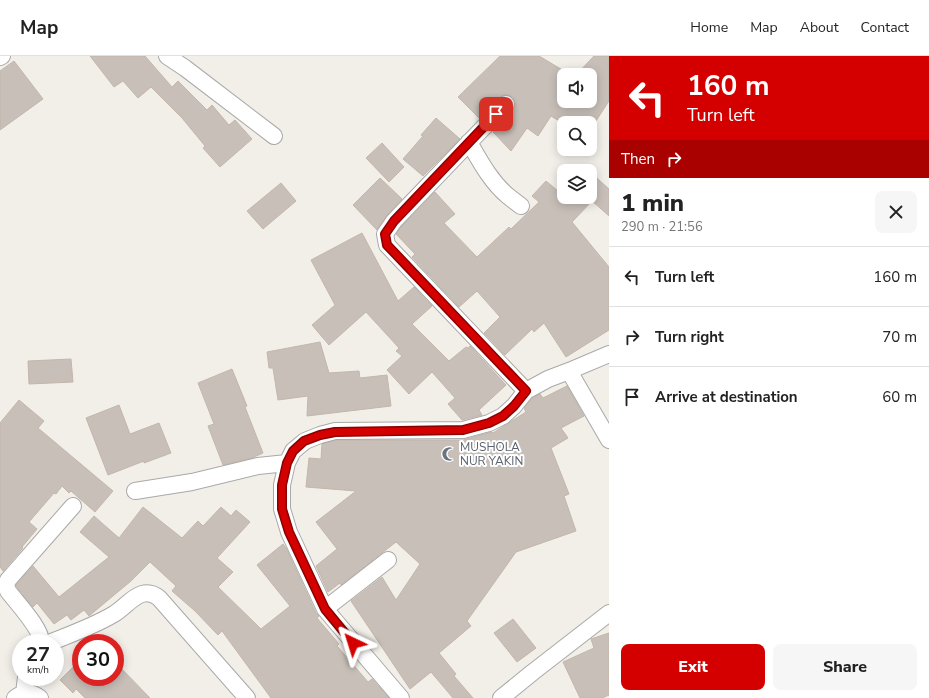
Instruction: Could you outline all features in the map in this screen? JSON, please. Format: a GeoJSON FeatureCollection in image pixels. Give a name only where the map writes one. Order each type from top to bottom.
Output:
{"type":"FeatureCollection","features":[{"type":"Feature","properties":{"kind":"street"},"geometry":{"type":"LineString","coordinates":[[167,56],[274,136]]}},
{"type":"Feature","properties":{"kind":"street"},"geometry":{"type":"LineString","coordinates":[[506,104],[394,221],[385,234],[387,245],[526,391]]}},
{"type":"Feature","properties":{"kind":"street"},"geometry":{"type":"LineString","coordinates":[[469,142],[483,166],[498,186],[521,206]]}},
{"type":"Feature","properties":{"kind":"street"},"geometry":{"type":"LineString","coordinates":[[401,698],[325,609],[289,532],[282,509],[282,485],[287,463],[293,451],[304,441],[320,435],[335,432],[463,430],[489,423],[503,416],[514,406],[526,391],[548,379],[609,354]]}},
{"type":"Feature","properties":{"kind":"street"},"geometry":{"type":"LineString","coordinates":[[569,371],[609,440]]}},
{"type":"Feature","properties":{"kind":"street"},"geometry":{"type":"LineString","coordinates":[[135,491],[192,482],[258,466],[287,463]]}},
{"type":"Feature","properties":{"kind":"street"},"geometry":{"type":"LineString","coordinates":[[40,634],[4,588],[8,580],[73,506]]}},
{"type":"Feature","properties":{"kind":"street"},"geometry":{"type":"LineString","coordinates":[[325,609],[388,560]]}},
{"type":"Feature","properties":{"kind":"street"},"geometry":{"type":"LineString","coordinates":[[64,637],[115,614],[138,596],[149,593],[155,595],[160,598],[247,698]]}},
{"type":"Feature","properties":{"kind":"street"},"geometry":{"type":"LineString","coordinates":[[501,698],[609,613]]}},
{"type":"Feature","properties":{"kind":"street"},"geometry":{"type":"LineString","coordinates":[[22,689],[37,695],[40,698]]}},
{"type":"Feature","properties":{"kind":"building"},"geometry":{"type":"Polygon","coordinates":[[[90,56],[145,56],[172,87],[178,81],[207,110],[212,105],[229,125],[235,120],[252,139],[220,167],[203,148],[205,146],[182,118],[151,87],[138,98],[123,81],[114,87],[90,56]]]}},
{"type":"Feature","properties":{"kind":"building"},"geometry":{"type":"Polygon","coordinates":[[[500,56],[539,56],[559,68],[557,68],[557,108],[597,108],[597,68],[583,68],[594,56],[609,56],[609,101],[597,119],[597,116],[557,116],[557,120],[551,116],[538,136],[527,128],[511,151],[493,132],[515,107],[513,97],[504,95],[499,97],[479,118],[458,97],[500,56]]]}},
{"type":"Feature","properties":{"kind":"building"},"geometry":{"type":"Polygon","coordinates":[[[14,61],[43,99],[0,130],[0,71],[14,61]]]}},
{"type":"Feature","properties":{"kind":"building"},"geometry":{"type":"Polygon","coordinates":[[[436,118],[460,139],[423,176],[403,159],[436,118]]]}},
{"type":"Feature","properties":{"kind":"building"},"geometry":{"type":"Polygon","coordinates":[[[382,143],[404,167],[389,182],[366,158],[382,143]]]}},
{"type":"Feature","properties":{"kind":"building"},"geometry":{"type":"Polygon","coordinates":[[[380,178],[402,199],[387,215],[377,230],[353,205],[380,178]]]}},
{"type":"Feature","properties":{"kind":"building"},"geometry":{"type":"Polygon","coordinates":[[[597,178],[609,189],[609,216],[595,204],[597,204],[597,178]]]}},
{"type":"Feature","properties":{"kind":"building"},"geometry":{"type":"Polygon","coordinates":[[[546,181],[557,190],[557,204],[589,204],[572,222],[609,267],[609,330],[566,357],[544,323],[534,332],[532,329],[505,355],[484,333],[500,317],[477,291],[459,307],[412,257],[415,254],[396,234],[435,192],[455,214],[444,223],[477,257],[509,227],[511,229],[539,202],[532,196],[546,181]]]}},
{"type":"Feature","properties":{"kind":"building"},"geometry":{"type":"Polygon","coordinates":[[[281,183],[296,201],[263,229],[247,211],[281,183]]]}},
{"type":"Feature","properties":{"kind":"building"},"geometry":{"type":"Polygon","coordinates":[[[362,233],[398,301],[414,287],[432,306],[412,324],[449,361],[466,347],[468,348],[470,346],[506,385],[479,410],[482,415],[462,420],[448,404],[455,398],[432,372],[409,394],[387,370],[402,356],[396,351],[399,348],[366,312],[329,345],[312,325],[335,305],[311,260],[362,233]]]}},
{"type":"Feature","properties":{"kind":"building"},"geometry":{"type":"Polygon","coordinates":[[[320,342],[329,373],[359,371],[360,378],[387,375],[391,406],[307,416],[308,396],[278,400],[273,368],[269,368],[267,352],[320,342]]]}},
{"type":"Feature","properties":{"kind":"building"},"geometry":{"type":"Polygon","coordinates":[[[71,359],[73,382],[29,384],[28,361],[71,359]]]}},
{"type":"Feature","properties":{"kind":"building"},"geometry":{"type":"Polygon","coordinates":[[[232,369],[247,406],[245,407],[263,453],[252,458],[223,465],[208,426],[214,424],[198,383],[232,369]]]}},
{"type":"Feature","properties":{"kind":"building"},"geometry":{"type":"Polygon","coordinates":[[[567,386],[584,416],[561,428],[568,438],[551,448],[569,494],[564,496],[576,531],[516,552],[467,621],[471,626],[439,653],[456,674],[454,676],[473,698],[453,698],[431,672],[410,689],[351,601],[382,577],[396,600],[420,564],[396,542],[341,585],[340,583],[328,592],[316,566],[337,549],[316,522],[356,491],[306,487],[309,458],[321,459],[322,444],[336,440],[463,440],[492,432],[493,433],[526,412],[524,408],[532,398],[540,394],[543,398],[567,386]]]}},
{"type":"Feature","properties":{"kind":"building"},"geometry":{"type":"Polygon","coordinates":[[[19,400],[44,421],[38,428],[113,491],[95,512],[71,491],[69,493],[62,486],[29,522],[37,529],[3,571],[0,567],[0,423],[19,400]]]}},
{"type":"Feature","properties":{"kind":"building"},"geometry":{"type":"Polygon","coordinates":[[[119,405],[130,434],[159,423],[171,453],[144,463],[144,461],[108,475],[86,418],[119,405]]]}},
{"type":"Feature","properties":{"kind":"building"},"geometry":{"type":"Polygon","coordinates":[[[143,507],[182,538],[198,521],[203,526],[221,507],[231,516],[236,510],[250,522],[217,558],[233,572],[218,587],[261,629],[290,606],[257,565],[283,544],[316,613],[319,616],[317,618],[339,644],[337,646],[368,682],[372,679],[389,698],[271,698],[222,631],[218,635],[195,611],[172,591],[176,586],[150,562],[131,581],[89,616],[84,610],[71,620],[67,615],[54,624],[37,603],[33,607],[16,586],[33,566],[59,597],[109,557],[80,532],[94,516],[119,538],[143,507]]]}},
{"type":"Feature","properties":{"kind":"building"},"geometry":{"type":"Polygon","coordinates":[[[513,619],[536,648],[517,662],[494,633],[513,619]]]}},
{"type":"Feature","properties":{"kind":"building"},"geometry":{"type":"Polygon","coordinates":[[[609,633],[609,695],[602,698],[580,698],[563,662],[594,648],[591,639],[609,633]]]}},
{"type":"Feature","properties":{"kind":"building"},"geometry":{"type":"Polygon","coordinates":[[[72,668],[72,686],[124,686],[124,671],[150,698],[85,698],[76,689],[73,693],[64,684],[64,676],[72,668]]]}},
{"type":"Feature","properties":{"kind":"place","name":"MUSHOLA NUR YAKIN"},"geometry":{"type":"Point","coordinates":[449,454]}},
{"type":"Feature","properties":{"kind":"route"},"geometry":{"type":"LineString","coordinates":[[353,643],[325,609],[289,532],[282,509],[282,485],[287,463],[293,451],[304,441],[320,435],[335,432],[463,430],[489,423],[503,416],[514,406],[526,391],[387,245],[385,234],[394,221],[496,114]]}}]}
